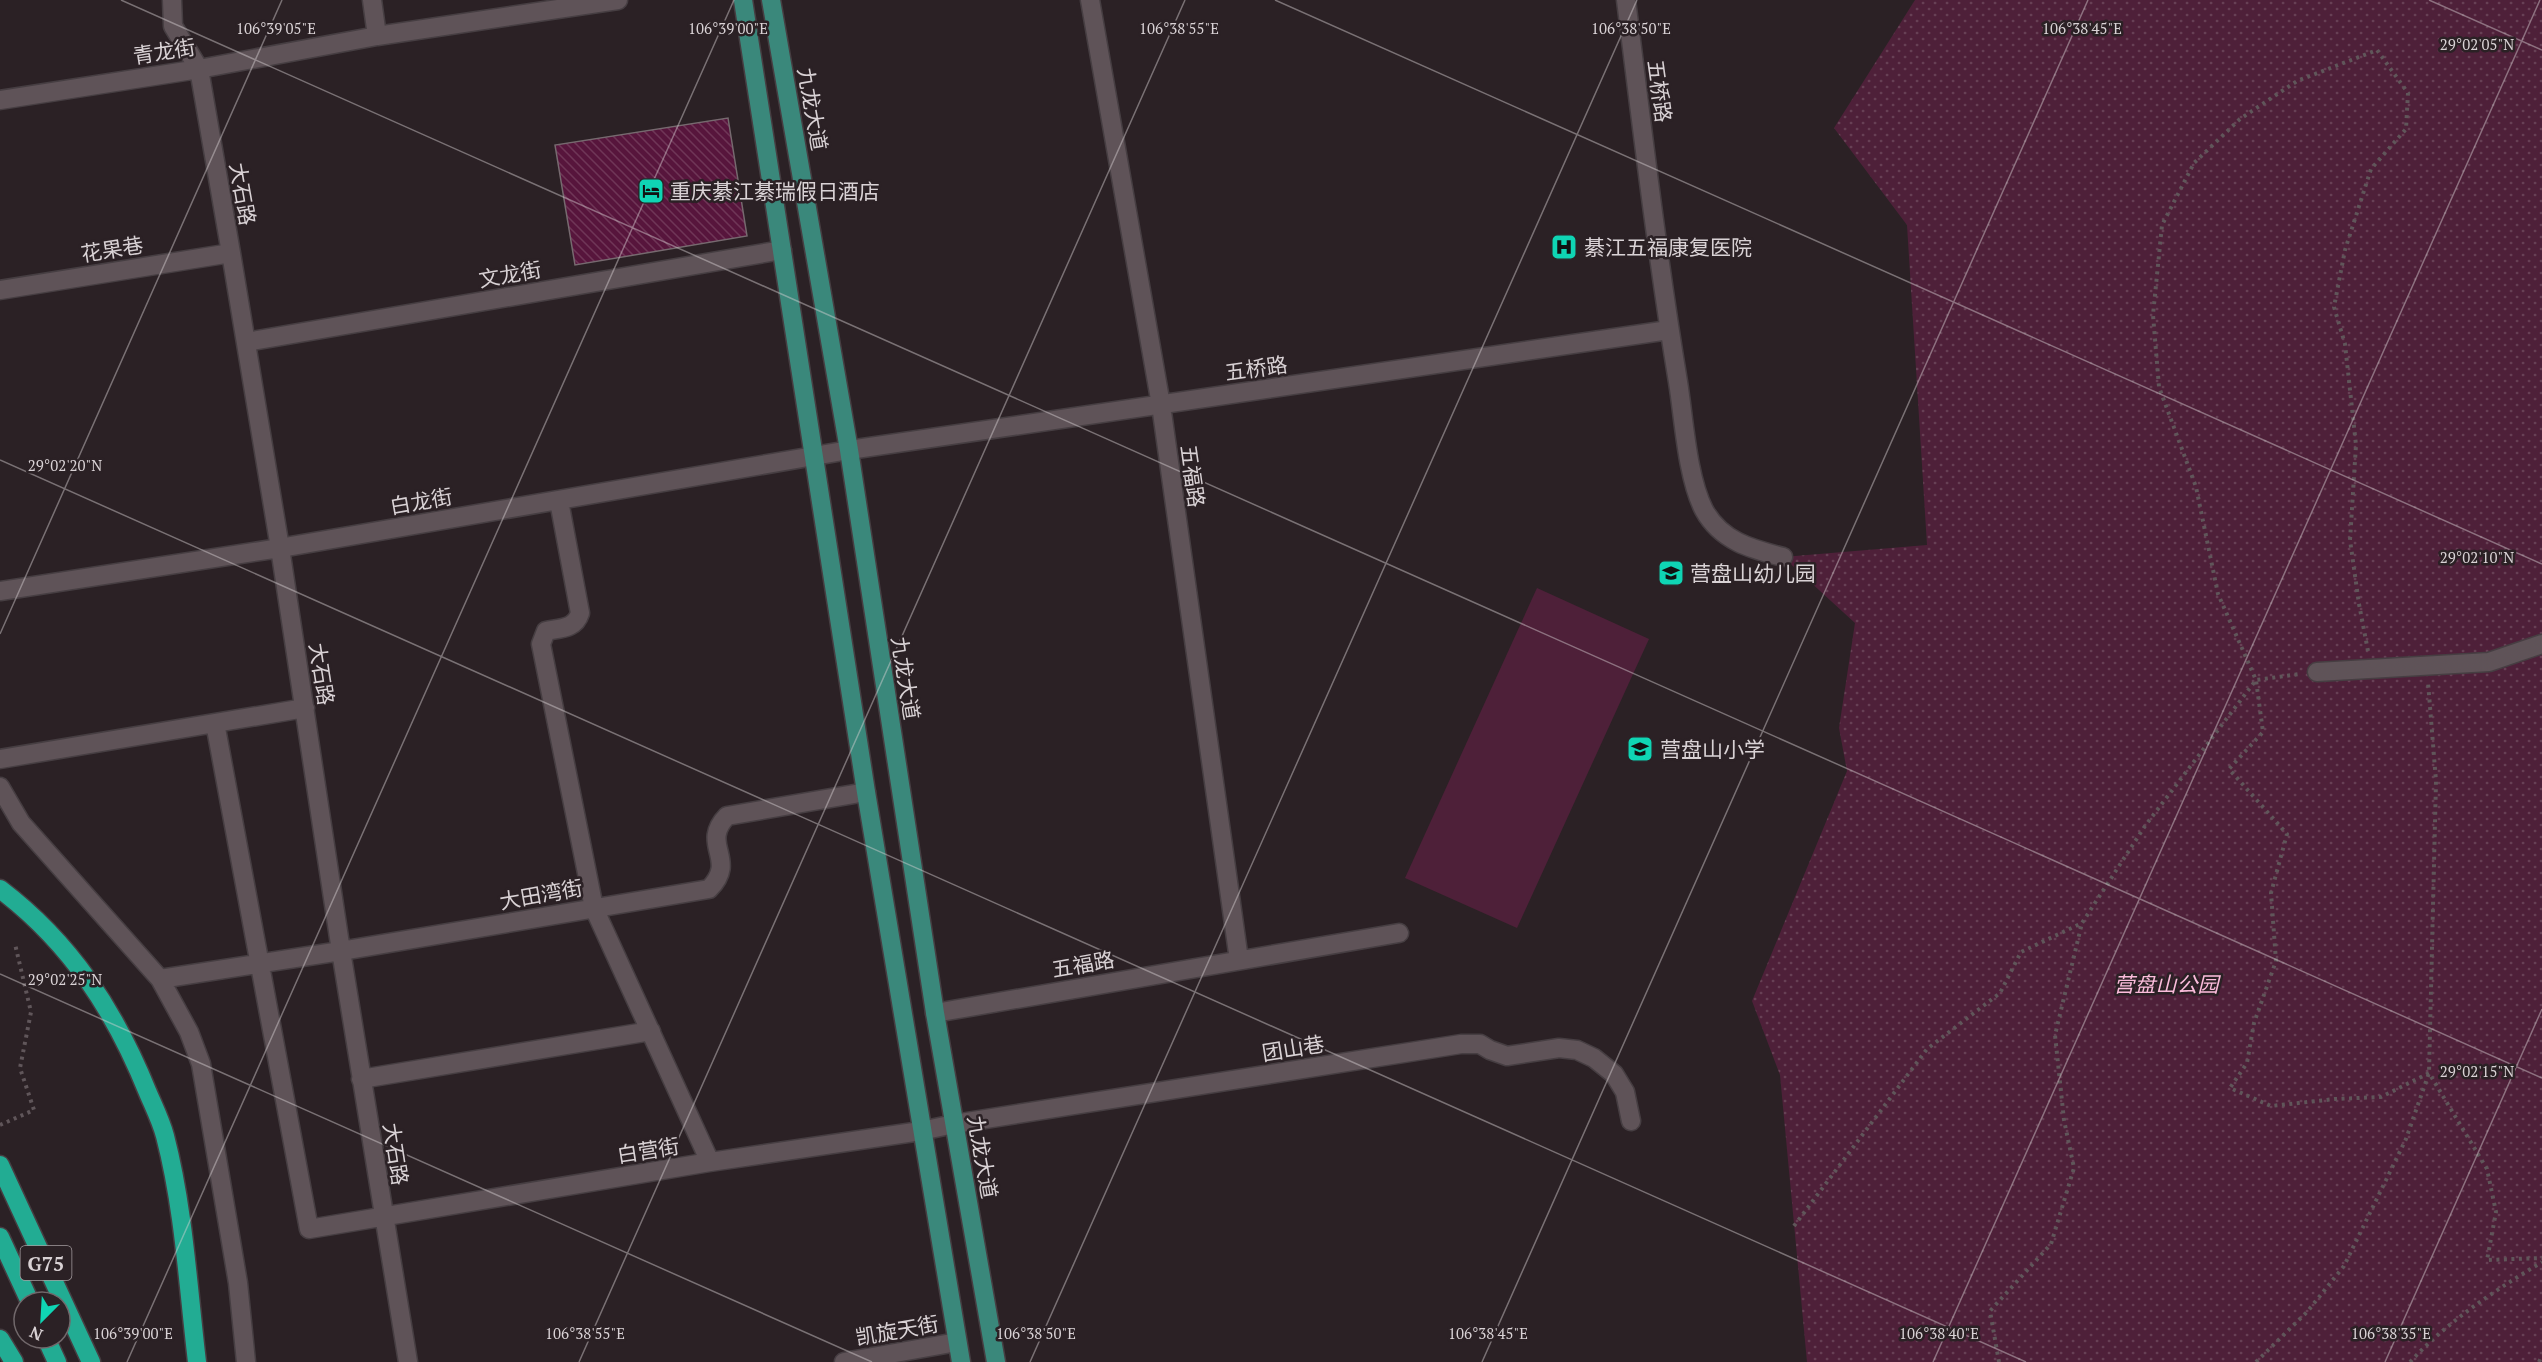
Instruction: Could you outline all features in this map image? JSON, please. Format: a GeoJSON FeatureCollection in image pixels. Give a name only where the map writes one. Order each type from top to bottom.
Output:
{"type":"FeatureCollection","features":[{"type":"Feature","properties":{"kind":"highway"},"geometry":{"type":"LineString","coordinates":[[0,889],[31,913],[84,971],[134,1056],[165,1135],[178,1201],[196,1362]]}},
{"type":"Feature","properties":{"kind":"highway","name":"G75"},"geometry":{"type":"LineString","coordinates":[[0,1165],[91,1362]]}},
{"type":"Feature","properties":{"kind":"highway","name":"G75"},"geometry":{"type":"LineString","coordinates":[[0,1237],[24,1290]]}},
{"type":"Feature","properties":{"kind":"highway"},"geometry":{"type":"LineString","coordinates":[[0,1339],[14,1362]]}},
{"type":"Feature","properties":{"kind":"main road"},"geometry":{"type":"LineString","coordinates":[[743,0],[866,792],[961,1362]]}},
{"type":"Feature","properties":{"kind":"main road","name":"九龙大道"},"geometry":{"type":"LineString","coordinates":[[771,0],[849,450],[935,1012],[996,1362]]}},
{"type":"Feature","properties":{"kind":"street","name":"大石路"},"geometry":{"type":"LineString","coordinates":[[172,0],[173,26],[199,69],[231,253],[280,548],[361,1079],[408,1362]]}},
{"type":"Feature","properties":{"kind":"street"},"geometry":{"type":"LineString","coordinates":[[372,0],[377,36]]}},
{"type":"Feature","properties":{"kind":"street","name":"青龙街"},"geometry":{"type":"LineString","coordinates":[[0,100],[199,69],[377,36],[618,0]]}},
{"type":"Feature","properties":{"kind":"street","name":"五福路"},"geometry":{"type":"LineString","coordinates":[[1090,0],[1161,405],[1239,960]]}},
{"type":"Feature","properties":{"kind":"street","name":"五桥路"},"geometry":{"type":"LineString","coordinates":[[1626,0],[1669,330],[1694,479],[1705,510],[1723,535],[1748,549],[1783,557]]}},
{"type":"Feature","properties":{"kind":"street","name":"文龙街"},"geometry":{"type":"LineString","coordinates":[[246,342],[782,250]]}},
{"type":"Feature","properties":{"kind":"street","name":"花果巷"},"geometry":{"type":"LineString","coordinates":[[0,290],[231,253]]}},
{"type":"Feature","properties":{"kind":"street","name":"五桥路"},"geometry":{"type":"LineString","coordinates":[[849,450],[1669,330]]}},
{"type":"Feature","properties":{"kind":"street","name":"白龙街"},"geometry":{"type":"LineString","coordinates":[[0,591],[280,548],[815,458],[849,450]]}},
{"type":"Feature","properties":{"kind":"street"},"geometry":{"type":"LineString","coordinates":[[559,501],[580,613],[577,622],[571,626],[546,631],[542,644],[594,908],[710,1162]]}},
{"type":"Feature","properties":{"kind":"street"},"geometry":{"type":"LineString","coordinates":[[2317,672],[2489,662],[2542,644]]}},
{"type":"Feature","properties":{"kind":"street"},"geometry":{"type":"LineString","coordinates":[[0,759],[305,708]]}},
{"type":"Feature","properties":{"kind":"street"},"geometry":{"type":"LineString","coordinates":[[215,723],[260,964]]}},
{"type":"Feature","properties":{"kind":"street"},"geometry":{"type":"LineString","coordinates":[[0,787],[21,823],[160,979],[189,1032],[201,1064],[238,1283],[246,1362]]}},
{"type":"Feature","properties":{"kind":"street","name":"大田湾街"},"geometry":{"type":"LineString","coordinates":[[160,979],[709,889],[718,879],[722,869],[715,836],[719,824],[727,816],[866,792]]}},
{"type":"Feature","properties":{"kind":"street","name":"五福路"},"geometry":{"type":"LineString","coordinates":[[935,1012],[1399,933]]}},
{"type":"Feature","properties":{"kind":"street","name":"白营街"},"geometry":{"type":"LineString","coordinates":[[260,964],[309,1229],[710,1162],[921,1131]]}},
{"type":"Feature","properties":{"kind":"street"},"geometry":{"type":"LineString","coordinates":[[361,1079],[651,1031]]}},
{"type":"Feature","properties":{"kind":"street","name":"团山巷"},"geometry":{"type":"LineString","coordinates":[[921,1131],[1461,1044],[1480,1044],[1507,1056],[1559,1048],[1577,1050],[1594,1058],[1614,1074],[1624,1092],[1631,1121]]}},
{"type":"Feature","properties":{"kind":"street","name":"凯旋天街"},"geometry":{"type":"LineString","coordinates":[[844,1362],[957,1342]]}},
{"type":"Feature","properties":{"kind":"path"},"geometry":{"type":"LineString","coordinates":[[2372,669],[2358,604],[2350,540],[2356,445],[2346,344],[2334,307],[2345,250],[2371,169],[2406,129],[2408,93],[2377,50],[2297,81],[2240,119],[2194,163],[2162,225],[2153,315],[2159,387],[2196,487],[2218,594],[2256,680],[2263,732],[2229,769],[2287,834],[2271,893],[2276,961],[2254,1023],[2247,1063],[2230,1088],[2271,1106],[2381,1097],[2429,1073]]}},
{"type":"Feature","properties":{"kind":"path"},"geometry":{"type":"LineString","coordinates":[[2256,1362],[2307,1312],[2344,1266],[2406,1139],[2429,1073],[2436,781],[2427,666]]}},
{"type":"Feature","properties":{"kind":"path"},"geometry":{"type":"LineString","coordinates":[[1999,1362],[1990,1311],[2051,1244],[2074,1168],[2064,1120],[2055,1035],[2082,923],[2145,826],[2256,680],[2317,672]]}},
{"type":"Feature","properties":{"kind":"path"},"geometry":{"type":"LineString","coordinates":[[1794,1226],[1927,1048],[2000,993],[2020,951],[2082,923]]}},
{"type":"Feature","properties":{"kind":"path"},"geometry":{"type":"LineString","coordinates":[[0,1125],[34,1110],[20,1068],[31,1012],[15,944]]}},
{"type":"Feature","properties":{"kind":"path"},"geometry":{"type":"LineString","coordinates":[[2429,1073],[2487,1169],[2496,1212],[2487,1260],[2542,1260]]}},
{"type":"Feature","properties":{"kind":"path"},"geometry":{"type":"LineString","coordinates":[[2410,1362],[2430,1340],[2481,1299],[2542,1260]]}},
{"type":"Feature","properties":{"kind":"path"},"geometry":{"type":"LineString","coordinates":[[2539,1362],[2542,1355]]}},
{"type":"Feature","properties":{"kind":"green space","name":"营盘山公园"},"geometry":{"type":"Polygon","coordinates":[[[1915,0],[2542,0],[2542,1362],[1807,1362],[1780,1075],[1752,1001],[1847,771],[1839,728],[1855,623],[1783,557],[1927,545],[1907,225],[1834,128],[1915,0]]]}},
{"type":"Feature","properties":{"kind":"green space"},"geometry":{"type":"Polygon","coordinates":[[[1537,588],[1649,639],[1517,928],[1405,878],[1537,588]]]}},
{"type":"Feature","properties":{"kind":"building","name":"重庆綦江綦瑞假日酒店"},"geometry":{"type":"Polygon","coordinates":[[[728,118],[747,236],[575,265],[555,145],[728,118]]]}},
{"type":"Feature","properties":{"kind":"place","name":"重庆綦江綦瑞假日酒店"},"geometry":{"type":"Point","coordinates":[651,191]}},
{"type":"Feature","properties":{"kind":"place","name":"綦江五福康复医院"},"geometry":{"type":"Point","coordinates":[1564,247]}},
{"type":"Feature","properties":{"kind":"place","name":"营盘山幼儿园"},"geometry":{"type":"Point","coordinates":[1671,573]}},
{"type":"Feature","properties":{"kind":"place","name":"营盘山小学"},"geometry":{"type":"Point","coordinates":[1640,749]}}]}
